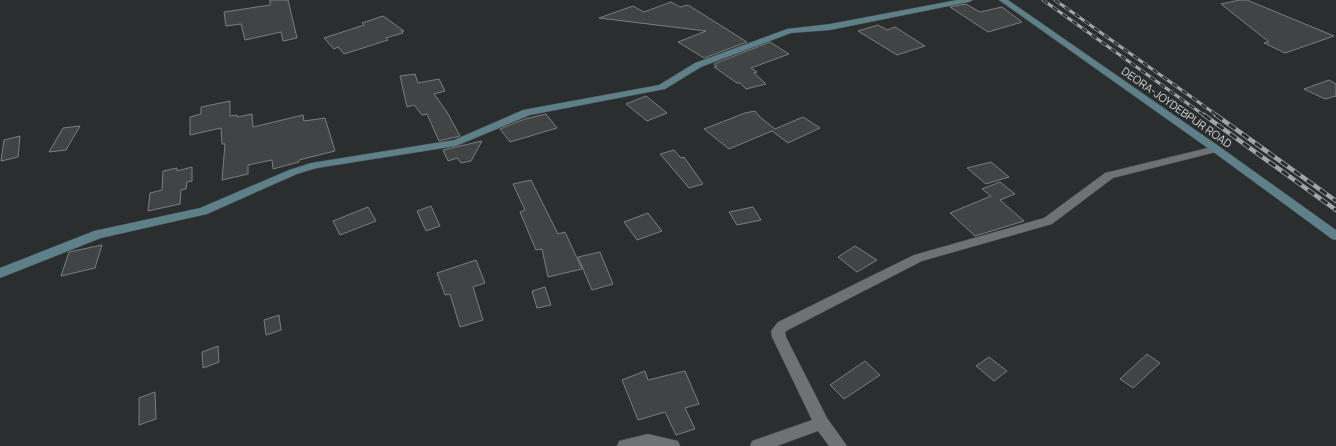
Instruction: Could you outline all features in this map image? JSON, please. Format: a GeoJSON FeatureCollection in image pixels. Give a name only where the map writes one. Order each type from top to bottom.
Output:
{"type":"FeatureCollection","features":[{"type":"Feature","properties":{"kind":"street"},"geometry":{"type":"LineString","coordinates":[[0,273],[98,234],[203,210],[293,172],[315,165],[456,143],[527,112],[662,87],[698,65],[790,31],[830,27],[969,0]]}},
{"type":"Feature","properties":{"kind":"street","name":"DEORA-JOYDEBPUR ROAD"},"geometry":{"type":"LineString","coordinates":[[1003,0],[1216,149],[1336,236]]}},
{"type":"Feature","properties":{"kind":"street"},"geometry":{"type":"LineString","coordinates":[[839,446],[821,422],[779,337],[778,331],[783,326],[918,258],[1048,221],[1109,175],[1216,149]]}},
{"type":"Feature","properties":{"kind":"street"},"geometry":{"type":"LineString","coordinates":[[758,446],[821,422]]}},
{"type":"Feature","properties":{"kind":"street"},"geometry":{"type":"LineString","coordinates":[[625,446],[648,441],[672,446]]}},
{"type":"Feature","properties":{"kind":"building"},"geometry":{"type":"Polygon","coordinates":[[[270,0],[288,0],[297,38],[283,41],[281,32],[245,40],[241,24],[226,26],[224,12],[270,5],[270,0]]]}},
{"type":"Feature","properties":{"kind":"building"},"geometry":{"type":"Polygon","coordinates":[[[1247,0],[1334,36],[1285,53],[1264,43],[1269,42],[1221,4],[1247,0]]]}},
{"type":"Feature","properties":{"kind":"building"},"geometry":{"type":"Polygon","coordinates":[[[671,2],[680,7],[688,5],[747,42],[704,58],[678,42],[706,31],[599,18],[633,6],[644,12],[671,2]]]}},
{"type":"Feature","properties":{"kind":"building"},"geometry":{"type":"Polygon","coordinates":[[[966,4],[980,12],[1002,7],[1022,22],[988,32],[950,7],[966,4]]]}},
{"type":"Feature","properties":{"kind":"building"},"geometry":{"type":"Polygon","coordinates":[[[383,16],[404,31],[401,31],[403,33],[386,38],[388,40],[344,54],[338,47],[334,49],[324,38],[364,25],[362,23],[383,16]]]}},
{"type":"Feature","properties":{"kind":"building"},"geometry":{"type":"Polygon","coordinates":[[[878,25],[887,30],[895,27],[925,46],[897,55],[858,31],[878,25]]]}},
{"type":"Feature","properties":{"kind":"building"},"geometry":{"type":"Polygon","coordinates":[[[770,42],[789,54],[751,68],[757,72],[754,73],[766,84],[746,89],[740,83],[737,83],[714,67],[717,66],[714,64],[770,42]]]}},
{"type":"Feature","properties":{"kind":"building"},"geometry":{"type":"Polygon","coordinates":[[[415,74],[418,83],[439,79],[445,91],[434,94],[447,112],[460,136],[439,141],[427,114],[422,115],[414,105],[407,107],[400,76],[415,74]]]}},
{"type":"Feature","properties":{"kind":"building"},"geometry":{"type":"Polygon","coordinates":[[[1329,80],[1336,84],[1336,96],[1325,99],[1304,89],[1329,80]]]}},
{"type":"Feature","properties":{"kind":"building"},"geometry":{"type":"Polygon","coordinates":[[[646,96],[667,113],[647,121],[626,104],[646,96]]]}},
{"type":"Feature","properties":{"kind":"building"},"geometry":{"type":"Polygon","coordinates":[[[230,101],[230,116],[237,115],[237,117],[252,114],[253,127],[303,115],[304,121],[325,118],[335,151],[299,160],[299,162],[273,169],[272,160],[248,165],[248,174],[222,180],[225,144],[222,144],[221,128],[190,135],[190,117],[201,114],[201,107],[230,101]]]}},
{"type":"Feature","properties":{"kind":"building"},"geometry":{"type":"Polygon","coordinates":[[[755,111],[775,129],[803,117],[820,128],[788,143],[772,131],[729,149],[704,129],[745,113],[755,111]]]}},
{"type":"Feature","properties":{"kind":"building"},"geometry":{"type":"Polygon","coordinates":[[[546,114],[557,128],[510,142],[500,129],[525,119],[546,114]]]}},
{"type":"Feature","properties":{"kind":"building"},"geometry":{"type":"Polygon","coordinates":[[[80,126],[66,150],[49,152],[63,128],[80,126]]]}},
{"type":"Feature","properties":{"kind":"building"},"geometry":{"type":"Polygon","coordinates":[[[20,136],[18,157],[1,161],[4,140],[20,136]]]}},
{"type":"Feature","properties":{"kind":"building"},"geometry":{"type":"Polygon","coordinates":[[[482,141],[471,161],[461,163],[457,158],[448,161],[443,150],[482,141]]]}},
{"type":"Feature","properties":{"kind":"building"},"geometry":{"type":"Polygon","coordinates":[[[674,150],[681,158],[684,157],[703,184],[689,188],[660,154],[674,150]]]}},
{"type":"Feature","properties":{"kind":"building"},"geometry":{"type":"Polygon","coordinates":[[[991,162],[1009,177],[986,184],[967,168],[991,162]]]}},
{"type":"Feature","properties":{"kind":"building"},"geometry":{"type":"Polygon","coordinates":[[[192,167],[192,181],[187,182],[186,189],[181,190],[180,204],[148,211],[150,193],[162,190],[163,171],[177,168],[177,171],[192,167]]]}},
{"type":"Feature","properties":{"kind":"building"},"geometry":{"type":"Polygon","coordinates":[[[531,180],[558,234],[565,232],[582,269],[548,277],[542,249],[536,250],[520,212],[525,210],[513,184],[531,180]]]}},
{"type":"Feature","properties":{"kind":"building"},"geometry":{"type":"Polygon","coordinates":[[[1000,182],[1015,194],[1000,200],[1024,221],[975,236],[950,213],[991,196],[982,189],[1000,182]]]}},
{"type":"Feature","properties":{"kind":"building"},"geometry":{"type":"Polygon","coordinates":[[[431,206],[440,226],[426,231],[417,211],[431,206]]]}},
{"type":"Feature","properties":{"kind":"building"},"geometry":{"type":"Polygon","coordinates":[[[368,207],[376,221],[340,235],[333,221],[368,207]]]}},
{"type":"Feature","properties":{"kind":"building"},"geometry":{"type":"Polygon","coordinates":[[[753,207],[761,220],[737,225],[729,212],[753,207]]]}},
{"type":"Feature","properties":{"kind":"building"},"geometry":{"type":"Polygon","coordinates":[[[648,213],[662,231],[637,240],[624,222],[648,213]]]}},
{"type":"Feature","properties":{"kind":"building"},"geometry":{"type":"Polygon","coordinates":[[[102,245],[95,268],[61,276],[69,252],[102,245]]]}},
{"type":"Feature","properties":{"kind":"building"},"geometry":{"type":"Polygon","coordinates":[[[855,246],[877,260],[857,272],[838,257],[855,246]]]}},
{"type":"Feature","properties":{"kind":"building"},"geometry":{"type":"Polygon","coordinates":[[[600,252],[613,284],[592,290],[578,257],[600,252]]]}},
{"type":"Feature","properties":{"kind":"building"},"geometry":{"type":"Polygon","coordinates":[[[476,260],[485,283],[473,287],[483,320],[460,327],[450,294],[445,295],[437,273],[476,260]]]}},
{"type":"Feature","properties":{"kind":"building"},"geometry":{"type":"Polygon","coordinates":[[[545,287],[551,305],[537,308],[532,291],[545,287]]]}},
{"type":"Feature","properties":{"kind":"building"},"geometry":{"type":"Polygon","coordinates":[[[279,315],[281,330],[266,335],[264,320],[279,315]]]}},
{"type":"Feature","properties":{"kind":"building"},"geometry":{"type":"Polygon","coordinates":[[[218,346],[219,362],[203,368],[202,352],[218,346]]]}},
{"type":"Feature","properties":{"kind":"building"},"geometry":{"type":"Polygon","coordinates":[[[1147,354],[1160,363],[1133,388],[1120,379],[1147,354]]]}},
{"type":"Feature","properties":{"kind":"building"},"geometry":{"type":"Polygon","coordinates":[[[989,357],[1007,371],[994,381],[976,366],[989,357]]]}},
{"type":"Feature","properties":{"kind":"building"},"geometry":{"type":"Polygon","coordinates":[[[865,361],[880,375],[844,399],[830,385],[865,361]]]}},
{"type":"Feature","properties":{"kind":"building"},"geometry":{"type":"Polygon","coordinates":[[[645,371],[648,380],[685,371],[699,404],[685,408],[695,429],[676,435],[665,412],[638,420],[622,380],[645,371]]]}},
{"type":"Feature","properties":{"kind":"building"},"geometry":{"type":"Polygon","coordinates":[[[155,392],[156,419],[139,425],[139,398],[155,392]]]}},
{"type":"Feature","properties":{"kind":"railway"},"geometry":{"type":"LineString","coordinates":[[1043,0],[1205,116]]}},
{"type":"Feature","properties":{"kind":"railway"},"geometry":{"type":"LineString","coordinates":[[1055,0],[1218,116]]}},
{"type":"Feature","properties":{"kind":"railway"},"geometry":{"type":"LineString","coordinates":[[1204,115],[1336,210]]}},
{"type":"Feature","properties":{"kind":"railway"},"geometry":{"type":"LineString","coordinates":[[1216,115],[1336,201]]}}]}
